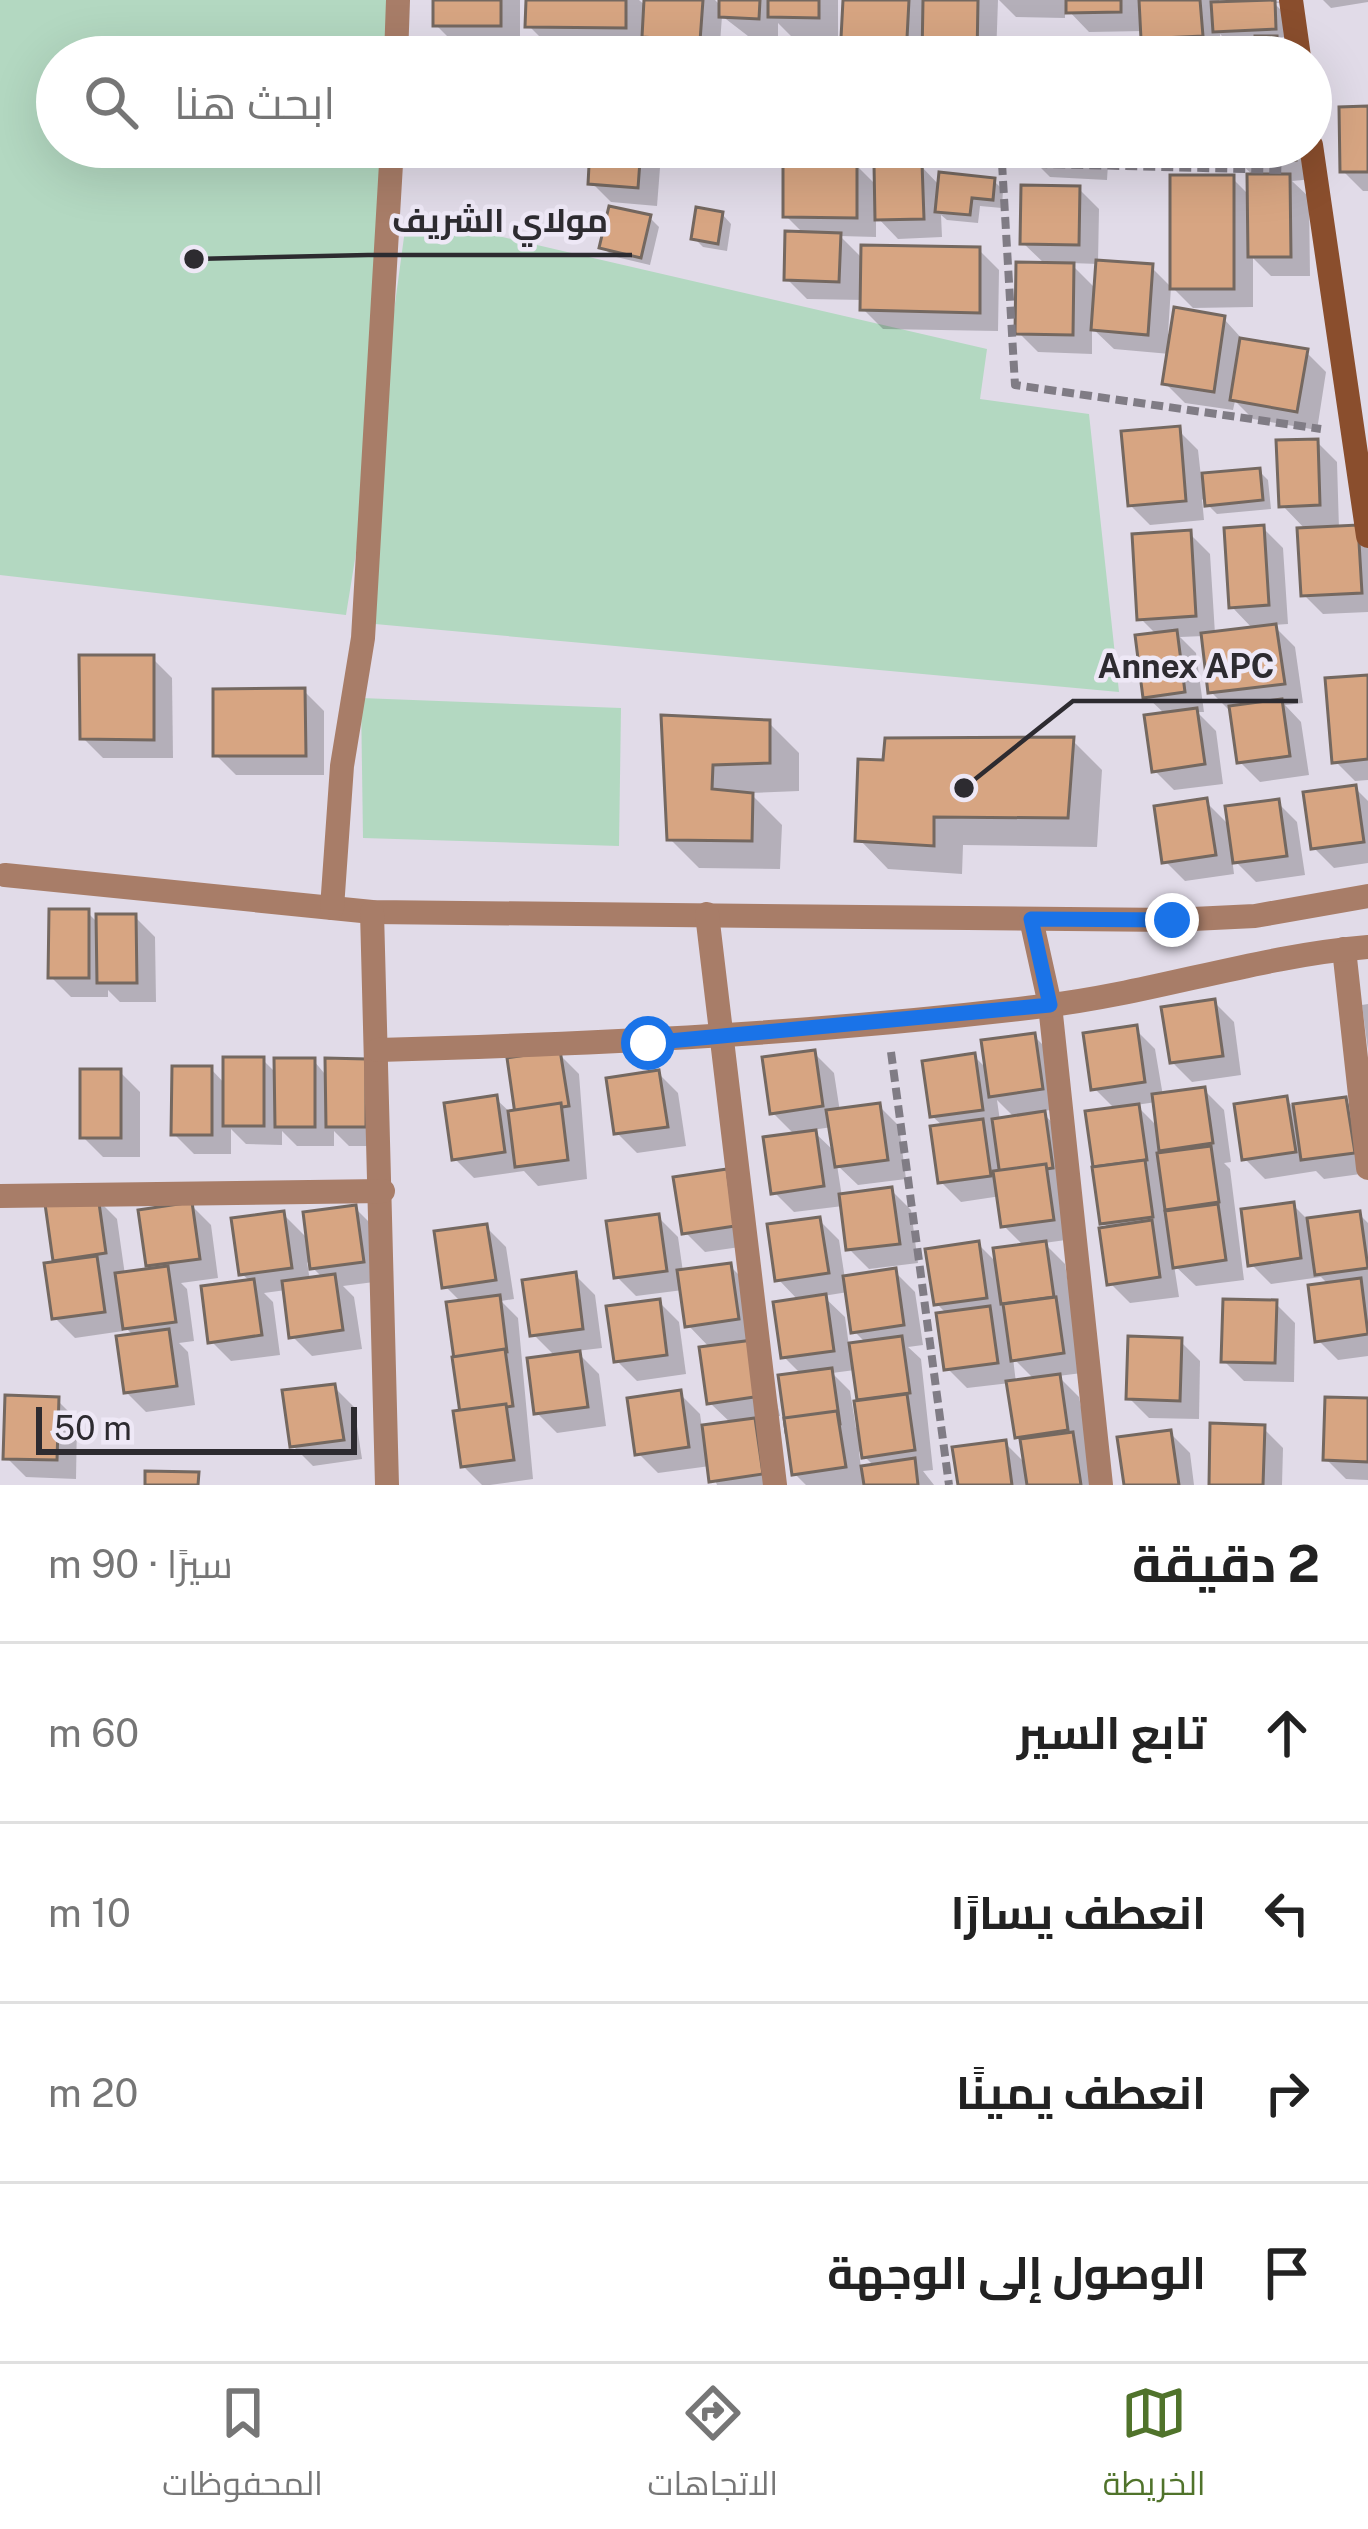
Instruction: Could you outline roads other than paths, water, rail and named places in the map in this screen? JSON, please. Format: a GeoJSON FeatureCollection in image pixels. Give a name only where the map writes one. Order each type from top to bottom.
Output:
{"type":"FeatureCollection","features":[{"type":"Feature","properties":{"kind":"street"},"geometry":{"type":"LineString","coordinates":[[397,36],[398,0]]}},
{"type":"Feature","properties":{"kind":"street"},"geometry":{"type":"LineString","coordinates":[[1291,0],[1296,36]]}},
{"type":"Feature","properties":{"kind":"street"},"geometry":{"type":"LineString","coordinates":[[332,908],[342,766],[367,592],[391,168]]}},
{"type":"Feature","properties":{"kind":"street"},"geometry":{"type":"LineString","coordinates":[[1315,168],[1368,536]]}},
{"type":"Feature","properties":{"kind":"street"},"geometry":{"type":"LineString","coordinates":[[5,875],[372,912],[1031,919],[1255,916],[1368,896]]}},
{"type":"Feature","properties":{"kind":"street"},"geometry":{"type":"LineString","coordinates":[[372,912],[383,1191],[387,1485]]}},
{"type":"Feature","properties":{"kind":"street"},"geometry":{"type":"LineString","coordinates":[[707,914],[775,1485]]}},
{"type":"Feature","properties":{"kind":"street"},"geometry":{"type":"LineString","coordinates":[[1031,919],[1050,1005],[1101,1485]]}},
{"type":"Feature","properties":{"kind":"street"},"geometry":{"type":"LineString","coordinates":[[378,1049],[720,1038],[887,1023],[1050,1005],[1356,948],[1368,1168]]}},
{"type":"Feature","properties":{"kind":"street"},"geometry":{"type":"LineString","coordinates":[[0,1196],[383,1191]]}},
{"type":"Feature","properties":{"kind":"place","name":"مولاي الشريف"},"geometry":{"type":"Point","coordinates":[194,259]}},
{"type":"Feature","properties":{"kind":"place","name":"Annex APC"},"geometry":{"type":"Point","coordinates":[964,788]}}]}
